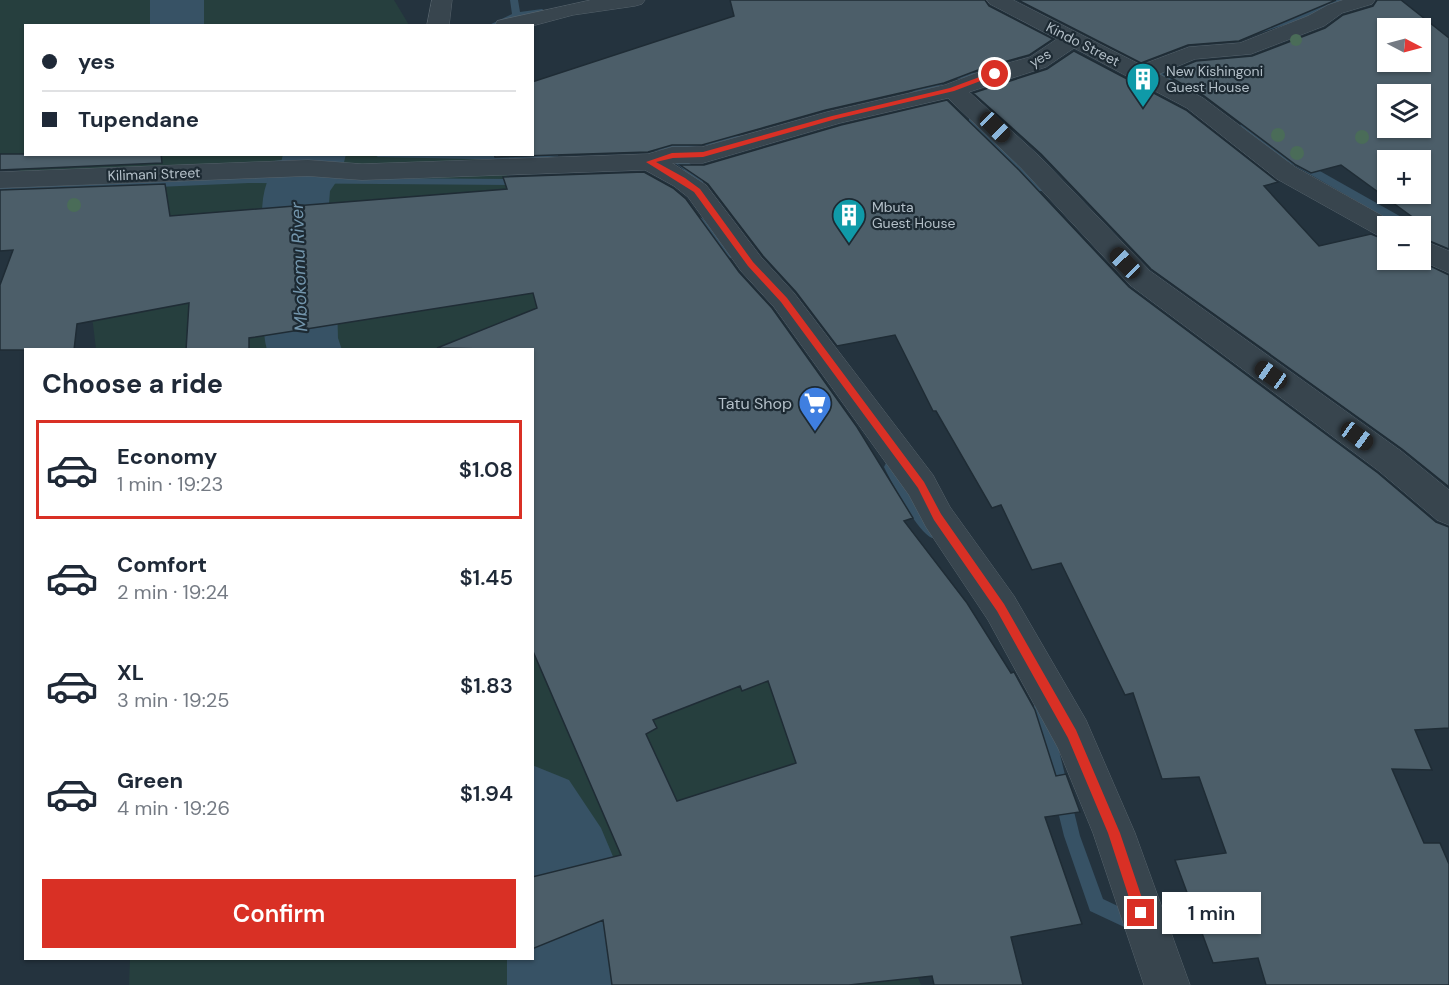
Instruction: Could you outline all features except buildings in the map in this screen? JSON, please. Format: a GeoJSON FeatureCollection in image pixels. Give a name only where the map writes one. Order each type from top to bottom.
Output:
{"type":"FeatureCollection","features":[{"type":"Feature","properties":{"kind":"street"},"geometry":{"type":"LineString","coordinates":[[438,24],[442,0]]}},
{"type":"Feature","properties":{"kind":"street"},"geometry":{"type":"LineString","coordinates":[[513,24],[573,9],[635,0]]}},
{"type":"Feature","properties":{"kind":"street","name":"Kindo Street"},"geometry":{"type":"LineString","coordinates":[[997,0],[1141,73],[1195,104],[1286,172],[1377,224]]}},
{"type":"Feature","properties":{"kind":"street"},"geometry":{"type":"LineString","coordinates":[[1141,73],[1189,54],[1243,49],[1258,45],[1316,21],[1335,9],[1365,0]]}},
{"type":"Feature","properties":{"kind":"street","name":"yes"},"geometry":{"type":"LineString","coordinates":[[649,162],[672,155],[703,155],[835,117],[945,92],[1038,62],[1052,51],[1073,40]]}},
{"type":"Feature","properties":{"kind":"street"},"geometry":{"type":"LineString","coordinates":[[945,92],[968,101],[1140,278],[1390,460],[1449,510]]}},
{"type":"Feature","properties":{"kind":"street"},"geometry":{"type":"LineString","coordinates":[[649,162],[697,190],[751,264],[784,300],[921,485],[938,517],[1000,608],[1072,734],[1114,833],[1167,985]]}},
{"type":"Feature","properties":{"kind":"street","name":"Kilimani Street"},"geometry":{"type":"LineString","coordinates":[[0,180],[308,168],[362,172],[649,162]]}},
{"type":"Feature","properties":{"kind":"street"},"geometry":{"type":"LineString","coordinates":[[1431,254],[1449,263]]}},
{"type":"Feature","properties":{"kind":"green space"},"geometry":{"type":"Polygon","coordinates":[[[0,0],[394,0],[408,24],[24,24],[24,156],[494,156],[565,263],[857,828],[921,985],[129,985],[130,960],[534,960],[534,348],[96,348],[77,193],[0,163],[0,0]]]}},
{"type":"Feature","properties":{"kind":"waterway","name":"Mbokomu River"},"geometry":{"type":"LineString","coordinates":[[177,0],[177,24]]}},
{"type":"Feature","properties":{"kind":"waterway"},"geometry":{"type":"LineString","coordinates":[[514,0],[517,15]]}},
{"type":"Feature","properties":{"kind":"waterway"},"geometry":{"type":"LineString","coordinates":[[1259,30],[1298,18],[1329,3],[1342,0]]}},
{"type":"Feature","properties":{"kind":"waterway"},"geometry":{"type":"LineString","coordinates":[[517,15],[542,12]]}},
{"type":"Feature","properties":{"kind":"waterway"},"geometry":{"type":"LineString","coordinates":[[496,24],[517,15]]}},
{"type":"Feature","properties":{"kind":"waterway"},"geometry":{"type":"LineString","coordinates":[[1142,68],[1186,83]]}},
{"type":"Feature","properties":{"kind":"waterway"},"geometry":{"type":"LineString","coordinates":[[910,95],[953,76],[988,75]]}},
{"type":"Feature","properties":{"kind":"waterway"},"geometry":{"type":"LineString","coordinates":[[972,121],[1042,189]]}},
{"type":"Feature","properties":{"kind":"waterway"},"geometry":{"type":"LineString","coordinates":[[1245,125],[1268,146],[1390,216]]}},
{"type":"Feature","properties":{"kind":"waterway"},"geometry":{"type":"LineString","coordinates":[[652,148],[746,138]]}},
{"type":"Feature","properties":{"kind":"waterway"},"geometry":{"type":"LineString","coordinates":[[534,156],[554,154]]}},
{"type":"Feature","properties":{"kind":"waterway"},"geometry":{"type":"LineString","coordinates":[[670,154],[687,166],[705,195]]}},
{"type":"Feature","properties":{"kind":"waterway","name":"Mbokomu River"},"geometry":{"type":"LineString","coordinates":[[304,348],[301,338],[301,270],[295,216],[299,181],[309,175],[314,156]]}},
{"type":"Feature","properties":{"kind":"waterway"},"geometry":{"type":"LineString","coordinates":[[475,156],[534,156]]}},
{"type":"Feature","properties":{"kind":"waterway"},"geometry":{"type":"LineString","coordinates":[[274,164],[323,158]]}},
{"type":"Feature","properties":{"kind":"waterway"},"geometry":{"type":"LineString","coordinates":[[0,190],[37,186],[89,187],[249,180],[522,182]]}},
{"type":"Feature","properties":{"kind":"waterway"},"geometry":{"type":"LineString","coordinates":[[698,221],[734,255]]}},
{"type":"Feature","properties":{"kind":"waterway"},"geometry":{"type":"LineString","coordinates":[[891,467],[921,518],[932,532]]}},
{"type":"Feature","properties":{"kind":"waterway"},"geometry":{"type":"LineString","coordinates":[[1041,710],[1072,836],[1096,905],[1137,924]]}},
{"type":"Feature","properties":{"kind":"waterway","name":"Mbokomu River"},"geometry":{"type":"LineString","coordinates":[[534,820],[563,866],[564,985]]}},
{"type":"Feature","properties":{"kind":"place","name":"New Kishingoni Guest House"},"geometry":{"type":"Point","coordinates":[1143,108]}},
{"type":"Feature","properties":{"kind":"place","name":"Mbuta Guest House"},"geometry":{"type":"Point","coordinates":[849,244]}},
{"type":"Feature","properties":{"kind":"place","name":"Tatu Shop"},"geometry":{"type":"Point","coordinates":[815,432]}},
{"type":"Feature","properties":{"kind":"route"},"geometry":{"type":"LineString","coordinates":[[995,74],[952,90],[835,117],[703,155],[672,155],[649,162],[697,190],[751,264],[784,300],[921,485],[938,517],[1000,608],[1072,734],[1114,833],[1141,913]]}}]}
